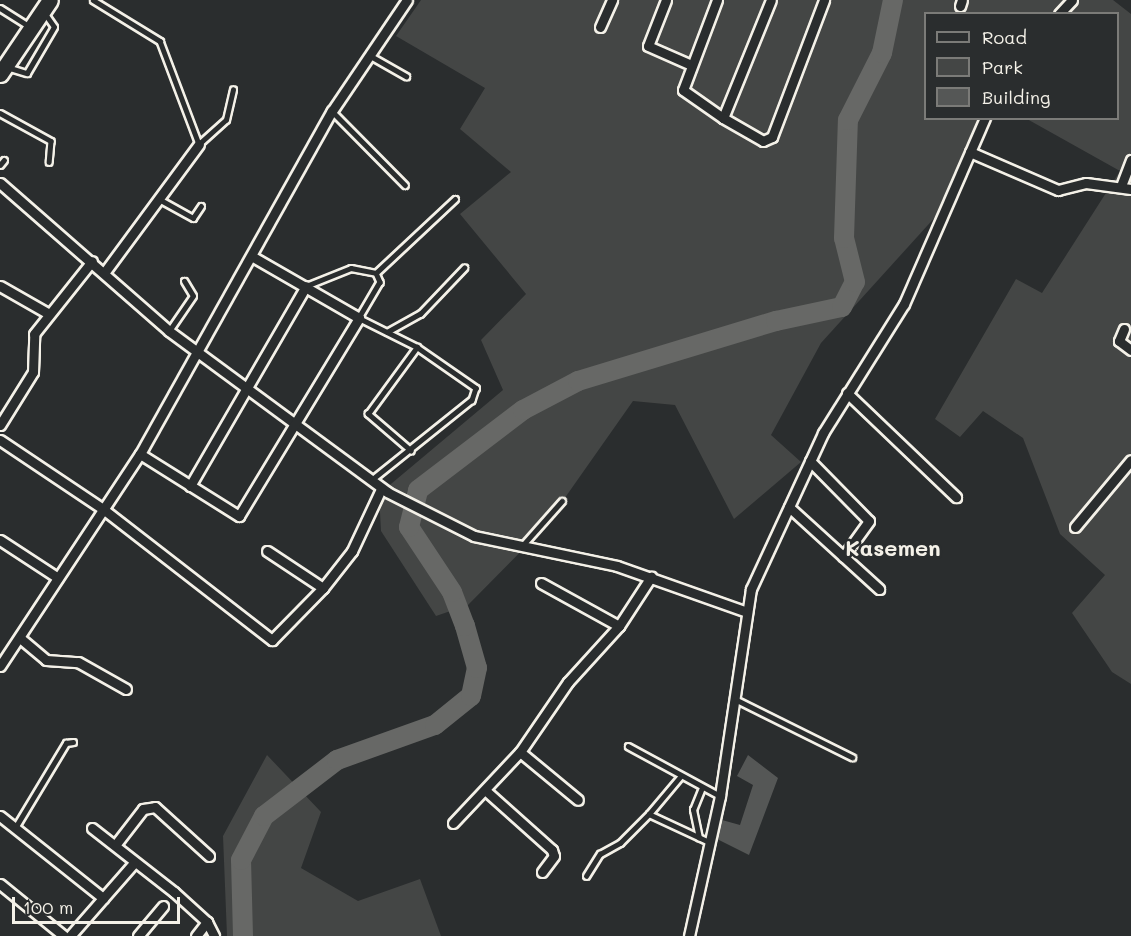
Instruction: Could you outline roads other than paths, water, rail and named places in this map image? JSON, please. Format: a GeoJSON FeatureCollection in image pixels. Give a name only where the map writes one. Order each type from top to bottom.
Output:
{"type":"FeatureCollection","features":[{"type":"Feature","properties":{"kind":"main road"},"geometry":{"type":"LineString","coordinates":[[3,70],[47,3]]}},
{"type":"Feature","properties":{"kind":"street"},"geometry":{"type":"LineString","coordinates":[[0,666],[140,454],[253,257],[332,111],[407,0]]}},
{"type":"Feature","properties":{"kind":"street"},"geometry":{"type":"LineString","coordinates":[[600,27],[612,0]]}},
{"type":"Feature","properties":{"kind":"street"},"geometry":{"type":"LineString","coordinates":[[666,0],[648,46],[691,65]]}},
{"type":"Feature","properties":{"kind":"street"},"geometry":{"type":"LineString","coordinates":[[717,0],[691,65],[684,92],[763,141],[772,137],[824,0]]}},
{"type":"Feature","properties":{"kind":"street"},"geometry":{"type":"LineString","coordinates":[[723,118],[771,0]]}},
{"type":"Feature","properties":{"kind":"street"},"geometry":{"type":"LineString","coordinates":[[1061,12],[1072,0]]}},
{"type":"Feature","properties":{"kind":"street"},"geometry":{"type":"LineString","coordinates":[[689,936],[720,796],[735,699],[744,611],[810,461],[847,393],[904,304],[985,120]]}},
{"type":"Feature","properties":{"kind":"street"},"geometry":{"type":"LineString","coordinates":[[104,273],[199,144]]}},
{"type":"Feature","properties":{"kind":"street"},"geometry":{"type":"LineString","coordinates":[[970,152],[1058,190],[1086,183],[1131,189]]}},
{"type":"Feature","properties":{"kind":"street"},"geometry":{"type":"LineString","coordinates":[[1121,186],[1131,160]]}},
{"type":"Feature","properties":{"kind":"street"},"geometry":{"type":"LineString","coordinates":[[0,183],[92,261],[169,331],[248,390],[294,429],[384,491],[474,536],[651,577],[744,611]]}},
{"type":"Feature","properties":{"kind":"street"},"geometry":{"type":"LineString","coordinates":[[140,454],[238,516],[294,429],[359,318],[253,257]]}},
{"type":"Feature","properties":{"kind":"street"},"geometry":{"type":"LineString","coordinates":[[0,425],[33,372],[30,341],[92,261]]}},
{"type":"Feature","properties":{"kind":"street"},"geometry":{"type":"LineString","coordinates":[[0,286],[49,314]]}},
{"type":"Feature","properties":{"kind":"street"},"geometry":{"type":"LineString","coordinates":[[190,486],[248,390],[306,286]]}},
{"type":"Feature","properties":{"kind":"street"},"geometry":{"type":"LineString","coordinates":[[1124,329],[1119,341],[1131,350]]}},
{"type":"Feature","properties":{"kind":"street"},"geometry":{"type":"LineString","coordinates":[[847,393],[956,496]]}},
{"type":"Feature","properties":{"kind":"street"},"geometry":{"type":"LineString","coordinates":[[0,440],[103,509],[269,640],[323,588],[352,551],[384,491]]}},
{"type":"Feature","properties":{"kind":"street"},"geometry":{"type":"LineString","coordinates":[[1075,527],[1131,460]]}},
{"type":"Feature","properties":{"kind":"street"},"geometry":{"type":"LineString","coordinates":[[810,461],[869,521],[843,556]]}},
{"type":"Feature","properties":{"kind":"street"},"geometry":{"type":"LineString","coordinates":[[789,507],[879,589]]}},
{"type":"Feature","properties":{"kind":"street"},"geometry":{"type":"LineString","coordinates":[[0,540],[58,578]]}},
{"type":"Feature","properties":{"kind":"street"},"geometry":{"type":"LineString","coordinates":[[267,551],[323,588]]}},
{"type":"Feature","properties":{"kind":"street"},"geometry":{"type":"LineString","coordinates":[[453,823],[519,752],[567,682],[619,627],[651,577]]}},
{"type":"Feature","properties":{"kind":"street"},"geometry":{"type":"LineString","coordinates":[[541,582],[619,627]]}},
{"type":"Feature","properties":{"kind":"street"},"geometry":{"type":"LineString","coordinates":[[20,638],[46,660],[78,662],[126,689]]}},
{"type":"Feature","properties":{"kind":"street"},"geometry":{"type":"LineString","coordinates":[[519,752],[578,800]]}},
{"type":"Feature","properties":{"kind":"street"},"geometry":{"type":"LineString","coordinates":[[485,790],[552,850],[554,856],[542,872]]}},
{"type":"Feature","properties":{"kind":"street"},"geometry":{"type":"LineString","coordinates":[[116,844],[143,809],[155,807],[209,856]]}},
{"type":"Feature","properties":{"kind":"street"},"geometry":{"type":"LineString","coordinates":[[0,816],[103,898]]}},
{"type":"Feature","properties":{"kind":"street"},"geometry":{"type":"LineString","coordinates":[[92,828],[116,844],[134,863],[207,922],[214,936]]}},
{"type":"Feature","properties":{"kind":"street"},"geometry":{"type":"LineString","coordinates":[[70,936],[134,863]]}},
{"type":"Feature","properties":{"kind":"street"},"geometry":{"type":"LineString","coordinates":[[0,884],[64,936]]}},
{"type":"Feature","properties":{"kind":"street"},"geometry":{"type":"LineString","coordinates":[[138,936],[163,906]]}},
{"type":"Feature","properties":{"kind":"street"},"geometry":{"type":"LineString","coordinates":[[196,936],[207,922]]}},
{"type":"Feature","properties":{"kind":"lane"},"geometry":{"type":"LineString","coordinates":[[93,0],[160,42],[199,144],[226,120],[233,90]]}},
{"type":"Feature","properties":{"kind":"lane"},"geometry":{"type":"LineString","coordinates":[[3,70],[27,73],[54,27],[47,3]]}},
{"type":"Feature","properties":{"kind":"lane"},"geometry":{"type":"LineString","coordinates":[[0,8],[32,28]]}},
{"type":"Feature","properties":{"kind":"lane"},"geometry":{"type":"LineString","coordinates":[[369,55],[406,76]]}},
{"type":"Feature","properties":{"kind":"lane"},"geometry":{"type":"LineString","coordinates":[[332,111],[405,185]]}},
{"type":"Feature","properties":{"kind":"lane"},"geometry":{"type":"LineString","coordinates":[[0,113],[51,141],[49,162]]}},
{"type":"Feature","properties":{"kind":"lane"},"geometry":{"type":"LineString","coordinates":[[0,165],[4,160]]}},
{"type":"Feature","properties":{"kind":"lane"},"geometry":{"type":"LineString","coordinates":[[159,199],[193,218],[201,206]]}},
{"type":"Feature","properties":{"kind":"lane"},"geometry":{"type":"LineString","coordinates":[[376,273],[455,199]]}},
{"type":"Feature","properties":{"kind":"lane"},"geometry":{"type":"LineString","coordinates":[[306,286],[351,268],[376,273]]}},
{"type":"Feature","properties":{"kind":"lane"},"geometry":{"type":"LineString","coordinates":[[387,332],[420,314],[464,268]]}},
{"type":"Feature","properties":{"kind":"lane"},"geometry":{"type":"LineString","coordinates":[[370,482],[411,451],[476,394],[476,388],[417,346],[359,318],[380,282],[376,273]]}},
{"type":"Feature","properties":{"kind":"lane"},"geometry":{"type":"LineString","coordinates":[[169,331],[193,296],[184,280]]}},
{"type":"Feature","properties":{"kind":"lane"},"geometry":{"type":"LineString","coordinates":[[411,451],[368,414],[417,346]]}},
{"type":"Feature","properties":{"kind":"lane"},"geometry":{"type":"LineString","coordinates":[[521,547],[562,501]]}},
{"type":"Feature","properties":{"kind":"lane"},"geometry":{"type":"LineString","coordinates":[[735,699],[852,757]]}},
{"type":"Feature","properties":{"kind":"lane"},"geometry":{"type":"LineString","coordinates":[[15,828],[66,743],[74,742]]}},
{"type":"Feature","properties":{"kind":"lane"},"geometry":{"type":"LineString","coordinates":[[628,746],[680,777],[720,796]]}},
{"type":"Feature","properties":{"kind":"lane"},"geometry":{"type":"LineString","coordinates":[[586,876],[600,854],[620,843],[649,814],[680,777]]}},
{"type":"Feature","properties":{"kind":"lane"},"geometry":{"type":"LineString","coordinates":[[699,838],[693,810],[702,788]]}},
{"type":"Feature","properties":{"kind":"lane"},"geometry":{"type":"LineString","coordinates":[[649,814],[709,842]]}},
{"type":"Feature","properties":{"kind":"waterway"},"geometry":{"type":"LineString","coordinates":[[243,936],[241,860],[264,816],[337,760],[435,725],[471,696],[477,668],[465,626],[452,592],[409,527],[418,490],[523,410],[578,381],[776,321],[842,307],[855,282],[844,238],[848,120],[882,53],[893,0]]}},
{"type":"Feature","properties":{"kind":"district","name":"Kasemen"},"geometry":{"type":"Point","coordinates":[893,548]}}]}
